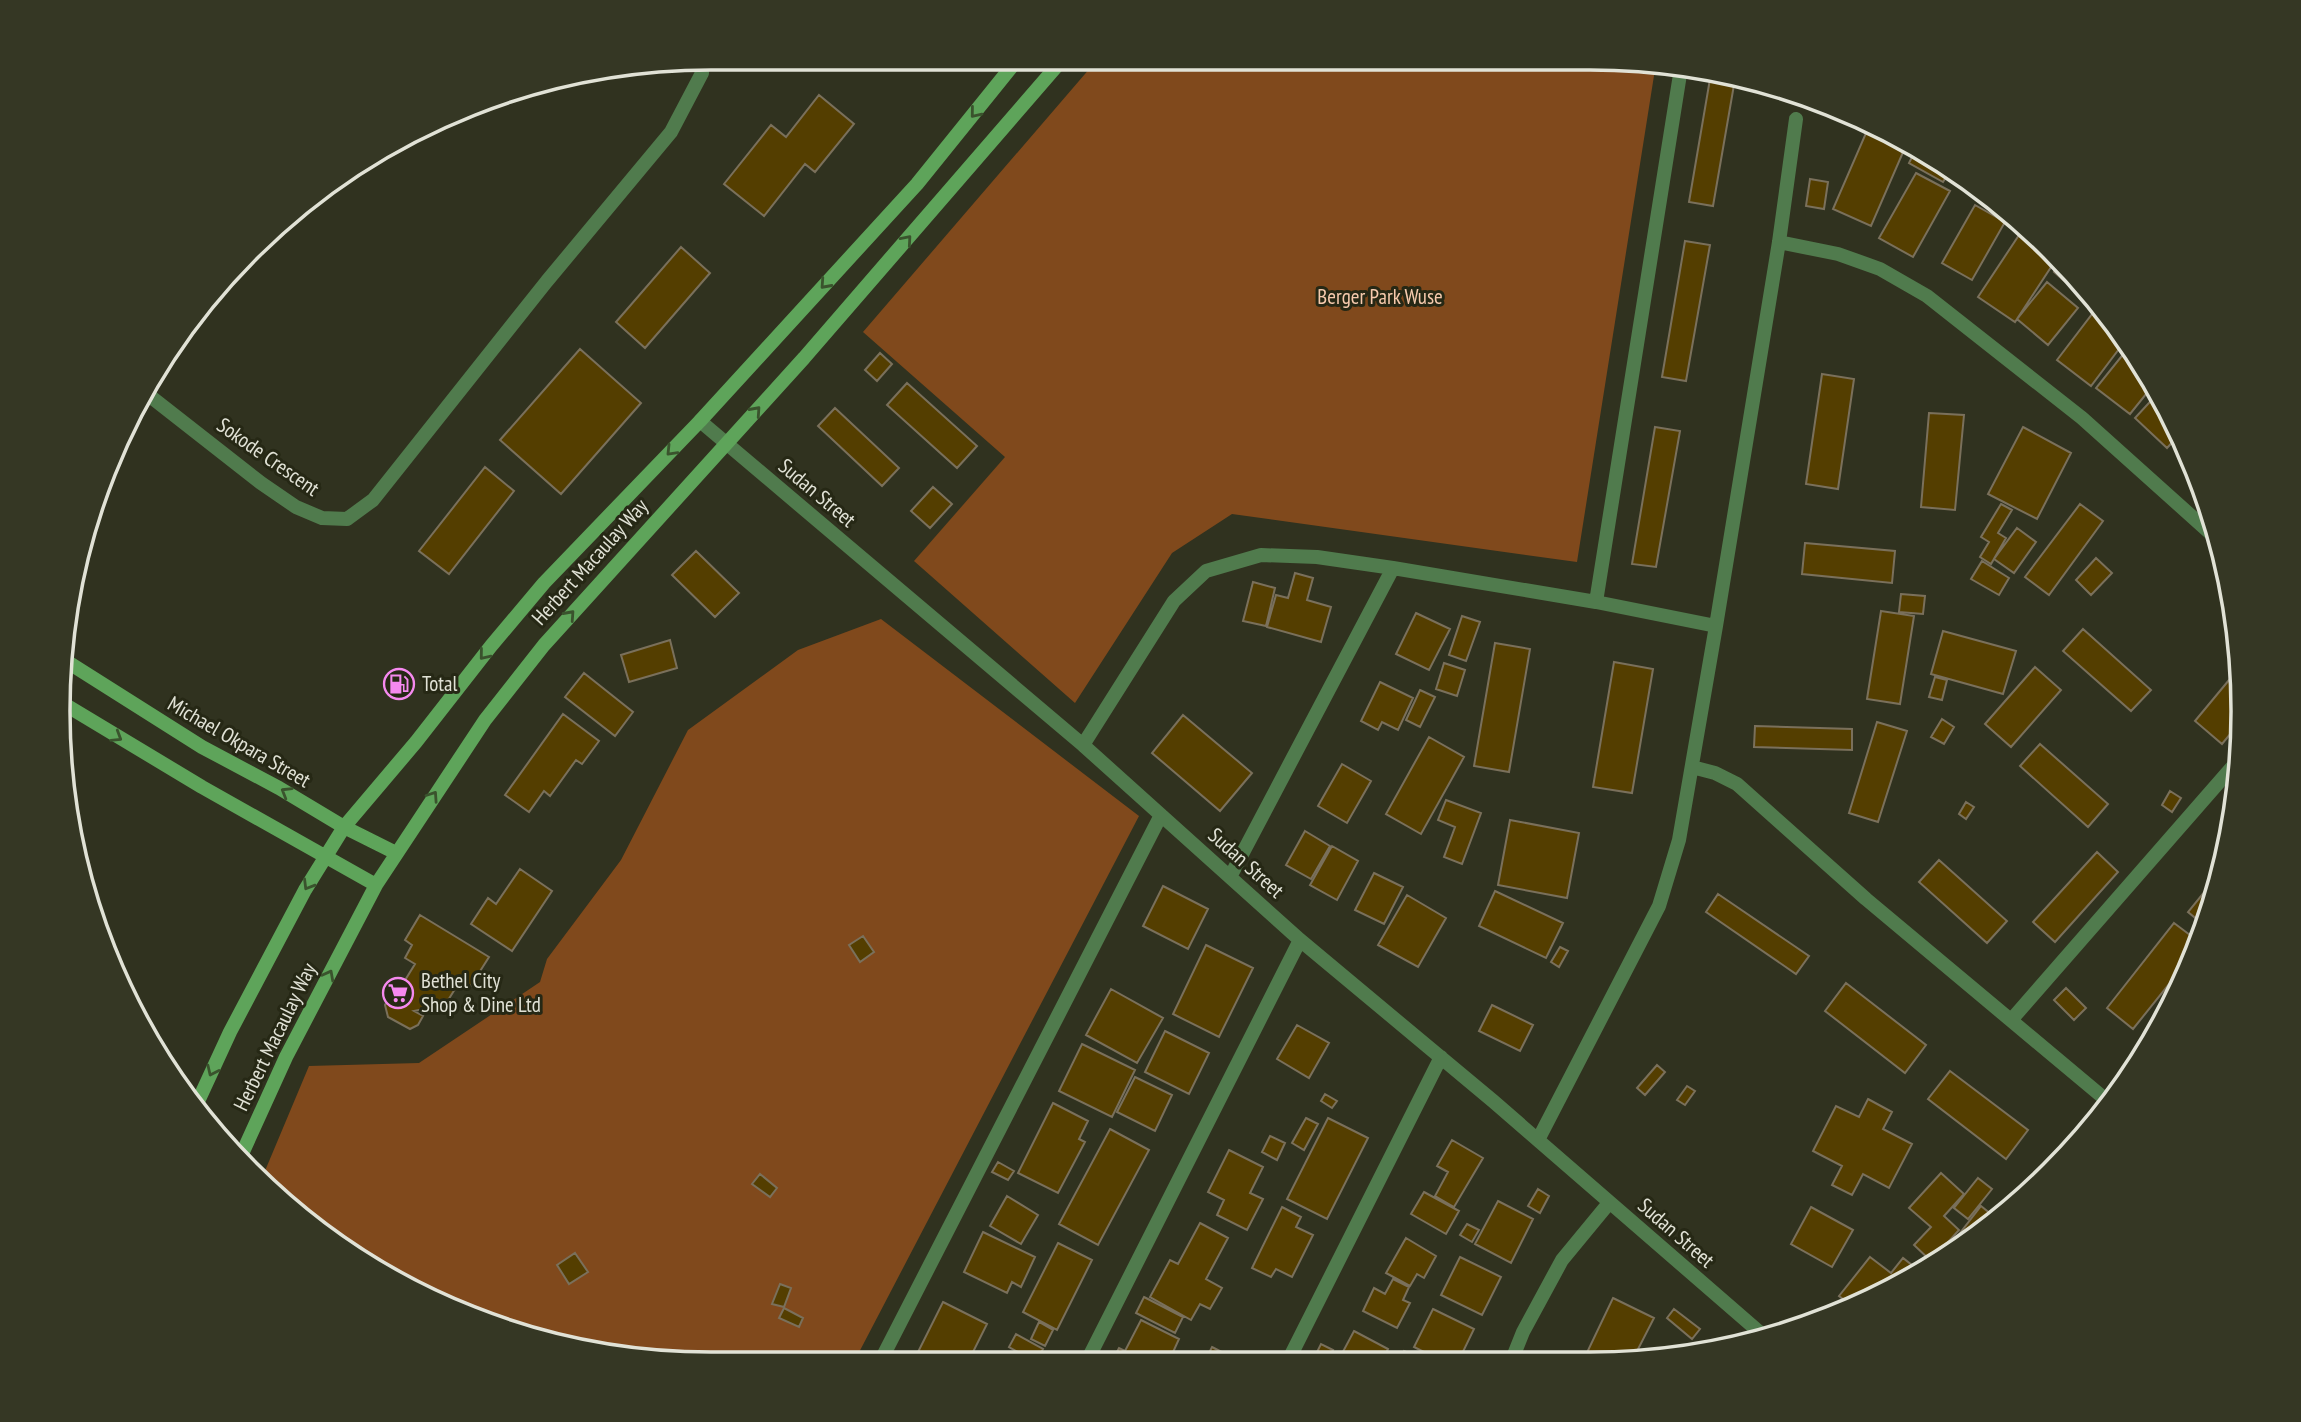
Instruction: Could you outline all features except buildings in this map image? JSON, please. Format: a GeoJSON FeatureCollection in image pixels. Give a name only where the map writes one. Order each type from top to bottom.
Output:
{"type":"FeatureCollection","features":[{"type":"Feature","properties":{"kind":"main road","name":"Herbert Macaulay Way"},"geometry":{"type":"LineString","coordinates":[[200,1098],[230,1032],[304,890],[344,827],[544,583],[700,421],[917,184],[1009,70]]}},
{"type":"Feature","properties":{"kind":"main road","name":"Herbert Macaulay Way"},"geometry":{"type":"LineString","coordinates":[[244,1149],[286,1057],[376,885],[485,720],[544,645],[822,338],[1053,70]]}},
{"type":"Feature","properties":{"kind":"main road","name":"Michael Okpara Street"},"geometry":{"type":"LineString","coordinates":[[71,664],[192,740],[344,827],[396,853]]}},
{"type":"Feature","properties":{"kind":"main road"},"geometry":{"type":"LineString","coordinates":[[70,708],[325,858],[376,885]]}},
{"type":"Feature","properties":{"kind":"street","name":"Sokode Crescent"},"geometry":{"type":"LineString","coordinates":[[152,398],[261,484],[296,507],[322,518],[347,519],[373,500],[547,281],[671,132],[702,70]]}},
{"type":"Feature","properties":{"kind":"street"},"geometry":{"type":"LineString","coordinates":[[1596,602],[1680,76]]}},
{"type":"Feature","properties":{"kind":"street"},"geometry":{"type":"LineString","coordinates":[[1538,1140],[1659,906],[1679,840],[1779,242],[1796,119]]}},
{"type":"Feature","properties":{"kind":"street"},"geometry":{"type":"LineString","coordinates":[[1779,242],[1838,254],[1881,269],[1927,296],[2082,418],[2204,527]]}},
{"type":"Feature","properties":{"kind":"street","name":"Sudan Street"},"geometry":{"type":"LineString","coordinates":[[700,421],[1083,745],[1300,940],[1441,1057],[1757,1330]]}},
{"type":"Feature","properties":{"kind":"street"},"geometry":{"type":"LineString","coordinates":[[1083,745],[1174,601],[1206,571],[1261,555],[1317,557],[1393,568],[1596,602],[1716,626]]}},
{"type":"Feature","properties":{"kind":"street"},"geometry":{"type":"LineString","coordinates":[[1230,877],[1393,568]]}},
{"type":"Feature","properties":{"kind":"street"},"geometry":{"type":"LineString","coordinates":[[1692,767],[1715,773],[1737,784],[1867,899],[2102,1096]]}},
{"type":"Feature","properties":{"kind":"street"},"geometry":{"type":"LineString","coordinates":[[2012,1019],[2228,772]]}},
{"type":"Feature","properties":{"kind":"street"},"geometry":{"type":"LineString","coordinates":[[885,1352],[1161,814]]}},
{"type":"Feature","properties":{"kind":"street"},"geometry":{"type":"LineString","coordinates":[[1092,1352],[1300,940]]}},
{"type":"Feature","properties":{"kind":"street"},"geometry":{"type":"LineString","coordinates":[[1293,1352],[1441,1057]]}},
{"type":"Feature","properties":{"kind":"street"},"geometry":{"type":"LineString","coordinates":[[1515,1352],[1562,1260],[1609,1203]]}},
{"type":"Feature","properties":{"kind":"green space","name":"Berger Park Wuse"},"geometry":{"type":"Polygon","coordinates":[[[1088,70],[1590,70],[1654,73],[1577,562],[1232,514],[1172,553],[1075,703],[914,561],[1005,457],[863,332],[1088,70]]]}},
{"type":"Feature","properties":{"kind":"green space"},"geometry":{"type":"Polygon","coordinates":[[[881,619],[1139,816],[859,1352],[711,1352],[627,1347],[586,1340],[505,1318],[427,1286],[390,1266],[321,1220],[265,1171],[309,1066],[419,1063],[540,982],[547,959],[621,860],[688,730],[798,650],[881,619]]]}},
{"type":"Feature","properties":{"kind":"place","name":"Total"},"geometry":{"type":"Point","coordinates":[399,684]}},
{"type":"Feature","properties":{"kind":"place","name":"Bethel City Shop & Dine Ltd"},"geometry":{"type":"Point","coordinates":[398,993]}}]}
